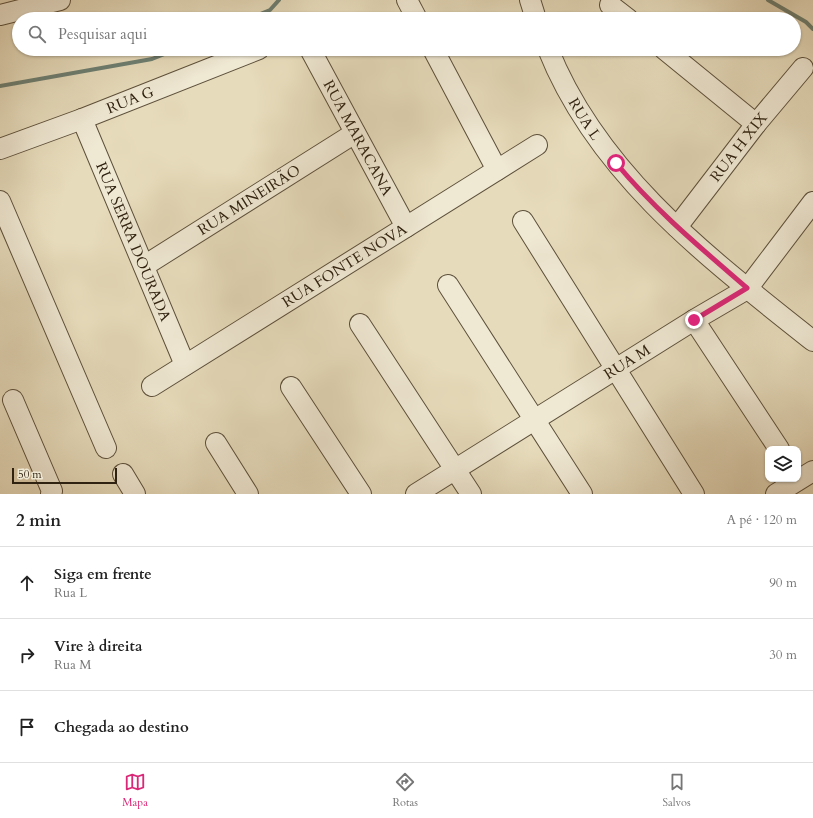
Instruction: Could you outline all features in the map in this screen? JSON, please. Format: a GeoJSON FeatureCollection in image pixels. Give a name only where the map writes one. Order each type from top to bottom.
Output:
{"type":"FeatureCollection","features":[{"type":"Feature","properties":{"kind":"street"},"geometry":{"type":"LineString","coordinates":[[0,15],[60,0]]}},
{"type":"Feature","properties":{"kind":"street"},"geometry":{"type":"LineString","coordinates":[[407,0],[413,12]]}},
{"type":"Feature","properties":{"kind":"street"},"geometry":{"type":"LineString","coordinates":[[530,0],[534,12]]}},
{"type":"Feature","properties":{"kind":"street"},"geometry":{"type":"LineString","coordinates":[[610,4],[620,12]]}},
{"type":"Feature","properties":{"kind":"street","name":"RUA G"},"geometry":{"type":"LineString","coordinates":[[0,149],[82,119],[241,56]]}},
{"type":"Feature","properties":{"kind":"street","name":"RUA MARACANA"},"geometry":{"type":"LineString","coordinates":[[314,56],[406,227]]}},
{"type":"Feature","properties":{"kind":"street"},"geometry":{"type":"LineString","coordinates":[[437,56],[497,170]]}},
{"type":"Feature","properties":{"kind":"street","name":"RUA L"},"geometry":{"type":"LineString","coordinates":[[551,56],[566,92],[591,131],[637,188],[677,227],[747,288],[813,341]]}},
{"type":"Feature","properties":{"kind":"street"},"geometry":{"type":"LineString","coordinates":[[673,56],[756,124]]}},
{"type":"Feature","properties":{"kind":"street","name":"RUA H XIX"},"geometry":{"type":"LineString","coordinates":[[677,227],[756,124],[803,68]]}},
{"type":"Feature","properties":{"kind":"street","name":"RUA SERRA DOURADA"},"geometry":{"type":"LineString","coordinates":[[82,119],[185,364]]}},
{"type":"Feature","properties":{"kind":"street","name":"RUA MINEIRÃO"},"geometry":{"type":"LineString","coordinates":[[144,266],[355,133]]}},
{"type":"Feature","properties":{"kind":"street","name":"RUA FONTE NOVA"},"geometry":{"type":"LineString","coordinates":[[152,386],[537,145]]}},
{"type":"Feature","properties":{"kind":"street"},"geometry":{"type":"LineString","coordinates":[[0,201],[106,448]]}},
{"type":"Feature","properties":{"kind":"street","name":"RUA M"},"geometry":{"type":"LineString","coordinates":[[416,494],[614,369],[747,288],[813,202]]}},
{"type":"Feature","properties":{"kind":"street"},"geometry":{"type":"LineString","coordinates":[[523,221],[614,369],[694,494]]}},
{"type":"Feature","properties":{"kind":"street"},"geometry":{"type":"LineString","coordinates":[[448,285],[582,494]]}},
{"type":"Feature","properties":{"kind":"street"},"geometry":{"type":"LineString","coordinates":[[694,320],[777,446]]}},
{"type":"Feature","properties":{"kind":"street"},"geometry":{"type":"LineString","coordinates":[[360,324],[471,494]]}},
{"type":"Feature","properties":{"kind":"street"},"geometry":{"type":"LineString","coordinates":[[291,387],[361,494]]}},
{"type":"Feature","properties":{"kind":"street"},"geometry":{"type":"LineString","coordinates":[[13,400],[52,491],[51,494]]}},
{"type":"Feature","properties":{"kind":"street"},"geometry":{"type":"LineString","coordinates":[[216,443],[248,494]]}},
{"type":"Feature","properties":{"kind":"street"},"geometry":{"type":"LineString","coordinates":[[123,474],[135,494]]}},
{"type":"Feature","properties":{"kind":"street"},"geometry":{"type":"LineString","coordinates":[[776,494],[804,476]]}},
{"type":"Feature","properties":{"kind":"waterway"},"geometry":{"type":"LineString","coordinates":[[265,12],[270,10],[279,0]]}},
{"type":"Feature","properties":{"kind":"waterway"},"geometry":{"type":"LineString","coordinates":[[768,0],[789,12]]}},
{"type":"Feature","properties":{"kind":"waterway"},"geometry":{"type":"LineString","coordinates":[[801,19],[813,29]]}},
{"type":"Feature","properties":{"kind":"waterway"},"geometry":{"type":"LineString","coordinates":[[0,86],[152,59],[160,56]]}},
{"type":"Feature","properties":{"kind":"route"},"geometry":{"type":"LineString","coordinates":[[616,163],[637,188],[677,227],[747,288],[694,320]]}}]}
